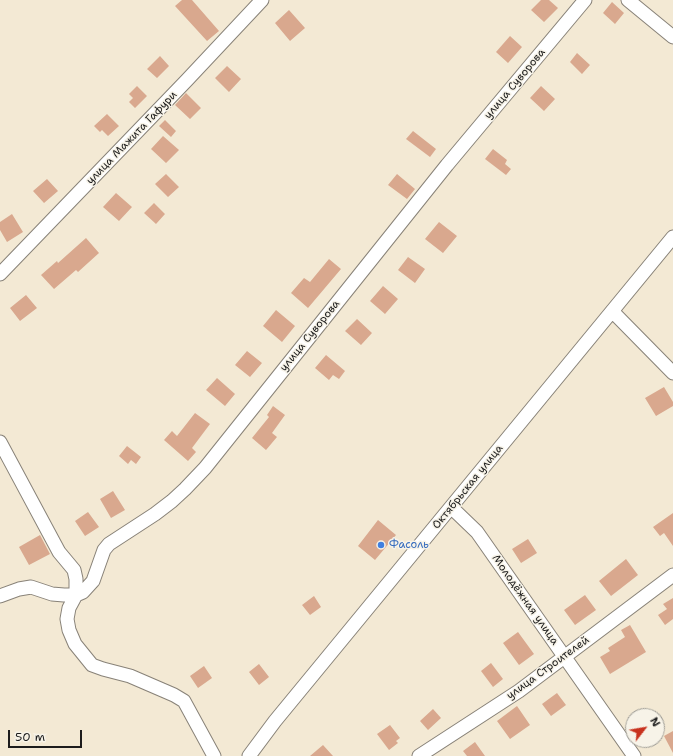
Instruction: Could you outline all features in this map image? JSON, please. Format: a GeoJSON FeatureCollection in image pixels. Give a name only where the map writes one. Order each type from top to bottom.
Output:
{"type":"FeatureCollection","features":[{"type":"Feature","properties":{"kind":"street","name":"улица Мажита Гафури"},"geometry":{"type":"LineString","coordinates":[[0,274],[262,0]]}},
{"type":"Feature","properties":{"kind":"street","name":"улица Суворова"},"geometry":{"type":"LineString","coordinates":[[76,595],[83,592],[93,581],[104,550],[109,544],[172,501],[205,468],[447,165],[585,0]]}},
{"type":"Feature","properties":{"kind":"street"},"geometry":{"type":"LineString","coordinates":[[628,0],[673,37]]}},
{"type":"Feature","properties":{"kind":"street","name":"Октябрьская улица"},"geometry":{"type":"LineString","coordinates":[[250,756],[280,715],[673,237]]}},
{"type":"Feature","properties":{"kind":"street"},"geometry":{"type":"LineString","coordinates":[[612,312],[673,373]]}},
{"type":"Feature","properties":{"kind":"street"},"geometry":{"type":"LineString","coordinates":[[0,442],[59,552],[74,570],[76,579],[76,595],[69,608],[67,619],[69,630],[75,644],[92,665],[103,670],[130,676],[174,694],[184,701],[214,756]]}},
{"type":"Feature","properties":{"kind":"street","name":"Молодёжная улица"},"geometry":{"type":"LineString","coordinates":[[451,508],[477,532],[634,756]]}},
{"type":"Feature","properties":{"kind":"street","name":"улица Строителей"},"geometry":{"type":"LineString","coordinates":[[419,756],[519,691],[673,575]]}},
{"type":"Feature","properties":{"kind":"street"},"geometry":{"type":"LineString","coordinates":[[0,596],[19,589],[31,587],[52,594],[64,596],[76,595]]}},
{"type":"Feature","properties":{"kind":"building"},"geometry":{"type":"Polygon","coordinates":[[[182,0],[192,0],[219,31],[207,41],[175,6],[182,0]]]}},
{"type":"Feature","properties":{"kind":"building"},"geometry":{"type":"Polygon","coordinates":[[[541,0],[549,0],[558,8],[544,22],[531,10],[541,0]]]}},
{"type":"Feature","properties":{"kind":"building"},"geometry":{"type":"Polygon","coordinates":[[[612,2],[624,13],[615,24],[603,13],[612,2]]]}},
{"type":"Feature","properties":{"kind":"building"},"geometry":{"type":"Polygon","coordinates":[[[289,10],[305,28],[290,41],[275,23],[289,10]]]}},
{"type":"Feature","properties":{"kind":"building"},"geometry":{"type":"Polygon","coordinates":[[[510,36],[522,47],[508,63],[496,52],[510,36]]]}},
{"type":"Feature","properties":{"kind":"building"},"geometry":{"type":"Polygon","coordinates":[[[577,53],[590,65],[582,74],[570,62],[577,53]]]}},
{"type":"Feature","properties":{"kind":"building"},"geometry":{"type":"Polygon","coordinates":[[[160,56],[169,66],[157,78],[147,69],[160,56]]]}},
{"type":"Feature","properties":{"kind":"building"},"geometry":{"type":"Polygon","coordinates":[[[227,66],[241,79],[229,92],[215,78],[227,66]]]}},
{"type":"Feature","properties":{"kind":"building"},"geometry":{"type":"Polygon","coordinates":[[[137,86],[147,96],[135,108],[129,102],[133,98],[129,94],[137,86]]]}},
{"type":"Feature","properties":{"kind":"building"},"geometry":{"type":"Polygon","coordinates":[[[541,86],[555,99],[544,111],[530,98],[541,86]]]}},
{"type":"Feature","properties":{"kind":"building"},"geometry":{"type":"Polygon","coordinates":[[[186,93],[201,108],[190,119],[175,105],[186,93]]]}},
{"type":"Feature","properties":{"kind":"building"},"geometry":{"type":"Polygon","coordinates":[[[107,114],[119,126],[108,136],[102,130],[100,132],[94,126],[107,114]]]}},
{"type":"Feature","properties":{"kind":"building"},"geometry":{"type":"Polygon","coordinates":[[[165,120],[176,131],[171,137],[159,126],[165,120]]]}},
{"type":"Feature","properties":{"kind":"building"},"geometry":{"type":"Polygon","coordinates":[[[413,131],[436,149],[430,157],[406,139],[413,131]]]}},
{"type":"Feature","properties":{"kind":"building"},"geometry":{"type":"Polygon","coordinates":[[[163,136],[179,150],[166,163],[151,149],[163,136]]]}},
{"type":"Feature","properties":{"kind":"building"},"geometry":{"type":"Polygon","coordinates":[[[493,149],[507,160],[505,164],[511,169],[506,175],[485,159],[493,149]]]}},
{"type":"Feature","properties":{"kind":"building"},"geometry":{"type":"Polygon","coordinates":[[[166,174],[179,187],[168,197],[155,184],[166,174]]]}},
{"type":"Feature","properties":{"kind":"building"},"geometry":{"type":"Polygon","coordinates":[[[397,174],[415,189],[407,199],[388,185],[397,174]]]}},
{"type":"Feature","properties":{"kind":"building"},"geometry":{"type":"Polygon","coordinates":[[[47,179],[58,191],[44,203],[33,191],[47,179]]]}},
{"type":"Feature","properties":{"kind":"building"},"geometry":{"type":"Polygon","coordinates":[[[116,193],[132,207],[119,221],[103,207],[116,193]]]}},
{"type":"Feature","properties":{"kind":"building"},"geometry":{"type":"Polygon","coordinates":[[[154,203],[165,214],[156,224],[144,213],[154,203]]]}},
{"type":"Feature","properties":{"kind":"building"},"geometry":{"type":"Polygon","coordinates":[[[12,214],[23,232],[7,242],[0,230],[0,222],[12,214]]]}},
{"type":"Feature","properties":{"kind":"building"},"geometry":{"type":"Polygon","coordinates":[[[439,222],[457,236],[443,253],[425,239],[439,222]]]}},
{"type":"Feature","properties":{"kind":"building"},"geometry":{"type":"Polygon","coordinates":[[[86,238],[99,253],[78,272],[76,270],[54,289],[41,275],[57,261],[58,263],[86,238]]]}},
{"type":"Feature","properties":{"kind":"building"},"geometry":{"type":"Polygon","coordinates":[[[408,257],[425,269],[415,283],[398,270],[408,257]]]}},
{"type":"Feature","properties":{"kind":"building"},"geometry":{"type":"Polygon","coordinates":[[[329,259],[341,269],[308,308],[291,293],[304,278],[310,282],[329,259]]]}},
{"type":"Feature","properties":{"kind":"building"},"geometry":{"type":"Polygon","coordinates":[[[383,286],[398,299],[385,314],[370,301],[383,286]]]}},
{"type":"Feature","properties":{"kind":"building"},"geometry":{"type":"Polygon","coordinates":[[[26,295],[37,308],[20,321],[10,308],[26,295]]]}},
{"type":"Feature","properties":{"kind":"building"},"geometry":{"type":"Polygon","coordinates":[[[276,310],[295,326],[282,342],[263,326],[276,310]]]}},
{"type":"Feature","properties":{"kind":"building"},"geometry":{"type":"Polygon","coordinates":[[[357,319],[372,333],[361,345],[345,331],[357,319]]]}},
{"type":"Feature","properties":{"kind":"building"},"geometry":{"type":"Polygon","coordinates":[[[247,351],[262,363],[250,377],[235,365],[247,351]]]}},
{"type":"Feature","properties":{"kind":"building"},"geometry":{"type":"Polygon","coordinates":[[[326,355],[345,371],[339,379],[333,375],[329,380],[315,368],[326,355]]]}},
{"type":"Feature","properties":{"kind":"building"},"geometry":{"type":"Polygon","coordinates":[[[217,378],[235,394],[225,406],[206,390],[217,378]]]}},
{"type":"Feature","properties":{"kind":"building"},"geometry":{"type":"Polygon","coordinates":[[[664,387],[673,402],[673,406],[656,416],[645,398],[664,387]]]}},
{"type":"Feature","properties":{"kind":"building"},"geometry":{"type":"Polygon","coordinates":[[[273,406],[285,415],[272,433],[277,437],[266,450],[252,438],[269,417],[267,415],[273,406]]]}},
{"type":"Feature","properties":{"kind":"building"},"geometry":{"type":"Polygon","coordinates":[[[195,413],[210,424],[192,448],[196,452],[188,461],[164,440],[172,431],[177,436],[195,413]]]}},
{"type":"Feature","properties":{"kind":"building"},"geometry":{"type":"Polygon","coordinates":[[[127,446],[141,457],[136,464],[131,460],[128,464],[119,456],[127,446]]]}},
{"type":"Feature","properties":{"kind":"building"},"geometry":{"type":"Polygon","coordinates":[[[113,491],[125,510],[111,518],[100,499],[113,491]]]}},
{"type":"Feature","properties":{"kind":"building"},"geometry":{"type":"Polygon","coordinates":[[[88,512],[99,527],[85,536],[75,521],[88,512]]]}},
{"type":"Feature","properties":{"kind":"building"},"geometry":{"type":"Polygon","coordinates":[[[673,513],[673,546],[664,533],[660,536],[653,527],[673,513]]]}},
{"type":"Feature","properties":{"kind":"building"},"geometry":{"type":"Polygon","coordinates":[[[378,520],[396,535],[375,560],[358,546],[378,520]]]}},
{"type":"Feature","properties":{"kind":"building"},"geometry":{"type":"Polygon","coordinates":[[[40,535],[50,554],[29,565],[19,547],[40,535]]]}},
{"type":"Feature","properties":{"kind":"building"},"geometry":{"type":"Polygon","coordinates":[[[528,539],[537,553],[521,563],[512,549],[528,539]]]}},
{"type":"Feature","properties":{"kind":"building"},"geometry":{"type":"Polygon","coordinates":[[[626,559],[638,575],[611,596],[599,581],[626,559]]]}},
{"type":"Feature","properties":{"kind":"building"},"geometry":{"type":"Polygon","coordinates":[[[585,595],[596,610],[575,625],[564,610],[585,595]]]}},
{"type":"Feature","properties":{"kind":"building"},"geometry":{"type":"Polygon","coordinates":[[[314,596],[321,607],[310,615],[302,605],[314,596]]]}},
{"type":"Feature","properties":{"kind":"building"},"geometry":{"type":"Polygon","coordinates":[[[673,598],[673,619],[665,625],[658,615],[667,609],[663,604],[673,598]]]}},
{"type":"Feature","properties":{"kind":"building"},"geometry":{"type":"Polygon","coordinates":[[[630,625],[646,652],[610,674],[600,657],[610,651],[608,648],[625,637],[621,630],[630,625]]]}},
{"type":"Feature","properties":{"kind":"building"},"geometry":{"type":"Polygon","coordinates":[[[518,632],[534,654],[519,665],[503,643],[518,632]]]}},
{"type":"Feature","properties":{"kind":"building"},"geometry":{"type":"Polygon","coordinates":[[[491,663],[503,679],[493,687],[481,671],[491,663]]]}},
{"type":"Feature","properties":{"kind":"building"},"geometry":{"type":"Polygon","coordinates":[[[259,664],[269,677],[259,685],[249,672],[259,664]]]}},
{"type":"Feature","properties":{"kind":"building"},"geometry":{"type":"Polygon","coordinates":[[[204,666],[212,678],[198,688],[190,676],[204,666]]]}},
{"type":"Feature","properties":{"kind":"building"},"geometry":{"type":"Polygon","coordinates":[[[557,693],[566,705],[551,716],[542,704],[557,693]]]}},
{"type":"Feature","properties":{"kind":"building"},"geometry":{"type":"Polygon","coordinates":[[[517,706],[530,725],[510,739],[497,721],[517,706]]]}},
{"type":"Feature","properties":{"kind":"building"},"geometry":{"type":"Polygon","coordinates":[[[433,709],[441,718],[428,730],[420,721],[433,709]]]}},
{"type":"Feature","properties":{"kind":"building"},"geometry":{"type":"Polygon","coordinates":[[[390,725],[400,738],[396,741],[398,743],[389,750],[377,734],[390,725]]]}},
{"type":"Feature","properties":{"kind":"building"},"geometry":{"type":"Polygon","coordinates":[[[673,731],[673,753],[665,738],[665,735],[673,731]]]}},
{"type":"Feature","properties":{"kind":"building"},"geometry":{"type":"Polygon","coordinates":[[[475,742],[485,756],[467,756],[463,751],[475,742]]]}},
{"type":"Feature","properties":{"kind":"building"},"geometry":{"type":"Polygon","coordinates":[[[323,745],[333,756],[310,756],[323,745]]]}},
{"type":"Feature","properties":{"kind":"place","name":"Фасоль"},"geometry":{"type":"Point","coordinates":[381,545]}}]}
